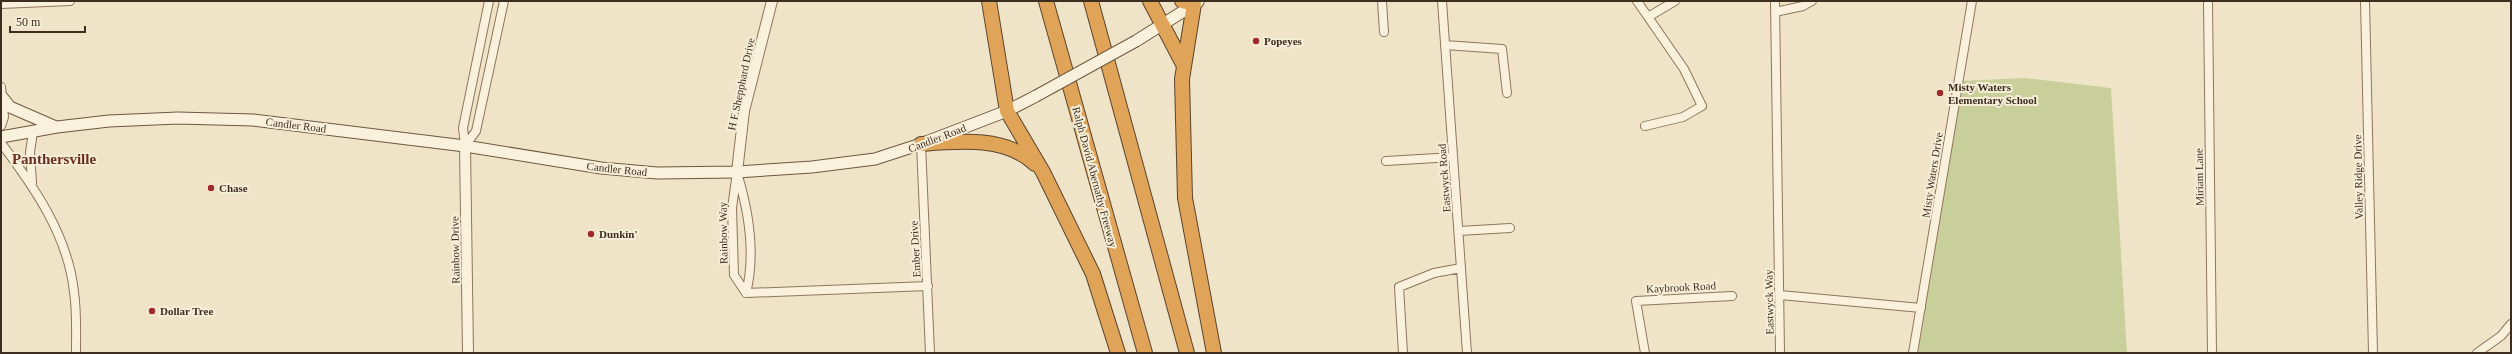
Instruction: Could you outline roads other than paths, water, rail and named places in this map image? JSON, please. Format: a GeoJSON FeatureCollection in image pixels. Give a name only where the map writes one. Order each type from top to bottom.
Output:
{"type":"FeatureCollection","features":[{"type":"Feature","properties":{"kind":"highway"},"geometry":{"type":"LineString","coordinates":[[989,1],[1006,111],[1043,172],[1093,274],[1118,353]]}},
{"type":"Feature","properties":{"kind":"highway","name":"Ralph David Abernathy Freeway"},"geometry":{"type":"LineString","coordinates":[[1046,1],[1145,353]]}},
{"type":"Feature","properties":{"kind":"highway"},"geometry":{"type":"LineString","coordinates":[[1092,1],[1187,353]]}},
{"type":"Feature","properties":{"kind":"highway"},"geometry":{"type":"LineString","coordinates":[[1150,1],[1183,64]]}},
{"type":"Feature","properties":{"kind":"highway"},"geometry":{"type":"LineString","coordinates":[[1192,2],[1183,64],[1185,198],[1214,353]]}},
{"type":"Feature","properties":{"kind":"highway"},"geometry":{"type":"LineString","coordinates":[[921,144],[955,141],[1013,148],[1027,156],[1043,172]]}},
{"type":"Feature","properties":{"kind":"main road","name":"Candler Road"},"geometry":{"type":"LineString","coordinates":[[1,138],[57,127],[178,118],[253,120],[465,146],[602,168],[657,173],[737,172],[848,163],[875,159],[921,144],[1006,111],[1136,41],[1163,24],[1192,2]]}},
{"type":"Feature","properties":{"kind":"main road"},"geometry":{"type":"LineString","coordinates":[[1,92],[10,107],[57,127]]}},
{"type":"Feature","properties":{"kind":"street"},"geometry":{"type":"LineString","coordinates":[[1,4],[70,1]]}},
{"type":"Feature","properties":{"kind":"street"},"geometry":{"type":"LineString","coordinates":[[465,146],[462,128],[489,1]]}},
{"type":"Feature","properties":{"kind":"street"},"geometry":{"type":"LineString","coordinates":[[465,146],[476,131],[504,1]]}},
{"type":"Feature","properties":{"kind":"street","name":"H F Shepphard Drive"},"geometry":{"type":"LineString","coordinates":[[737,172],[744,111],[772,1]]}},
{"type":"Feature","properties":{"kind":"street"},"geometry":{"type":"LineString","coordinates":[[1382,1],[1384,32]]}},
{"type":"Feature","properties":{"kind":"street","name":"Eastwyck Road"},"geometry":{"type":"LineString","coordinates":[[1442,1],[1467,353]]}},
{"type":"Feature","properties":{"kind":"street"},"geometry":{"type":"LineString","coordinates":[[1637,1],[1684,69],[1702,106],[1684,117],[1645,126]]}},
{"type":"Feature","properties":{"kind":"street"},"geometry":{"type":"LineString","coordinates":[[1648,16],[1675,1]]}},
{"type":"Feature","properties":{"kind":"street","name":"Eastwyck Way"},"geometry":{"type":"LineString","coordinates":[[1775,1],[1780,353]]}},
{"type":"Feature","properties":{"kind":"street"},"geometry":{"type":"LineString","coordinates":[[1775,12],[1803,6],[1812,1]]}},
{"type":"Feature","properties":{"kind":"street","name":"Misty Waters Drive"},"geometry":{"type":"LineString","coordinates":[[1913,353],[1972,1]]}},
{"type":"Feature","properties":{"kind":"street","name":"Miriam Lane"},"geometry":{"type":"LineString","coordinates":[[2208,1],[2212,353]]}},
{"type":"Feature","properties":{"kind":"street","name":"Valley Ridge Drive"},"geometry":{"type":"LineString","coordinates":[[2365,1],[2373,353]]}},
{"type":"Feature","properties":{"kind":"street"},"geometry":{"type":"LineString","coordinates":[[1445,45],[1502,49],[1507,93]]}},
{"type":"Feature","properties":{"kind":"street"},"geometry":{"type":"LineString","coordinates":[[1,92],[4,117],[1,126]]}},
{"type":"Feature","properties":{"kind":"street"},"geometry":{"type":"LineString","coordinates":[[32,184],[30,152],[33,132]]}},
{"type":"Feature","properties":{"kind":"street"},"geometry":{"type":"LineString","coordinates":[[1,143],[32,184],[53,221],[66,253],[74,291],[76,353]]}},
{"type":"Feature","properties":{"kind":"street","name":"Ember Drive"},"geometry":{"type":"LineString","coordinates":[[921,144],[930,353]]}},
{"type":"Feature","properties":{"kind":"street","name":"Rainbow Drive"},"geometry":{"type":"LineString","coordinates":[[465,146],[468,353]]}},
{"type":"Feature","properties":{"kind":"street"},"geometry":{"type":"LineString","coordinates":[[1386,161],[1453,157]]}},
{"type":"Feature","properties":{"kind":"street","name":"Rainbow Way"},"geometry":{"type":"LineString","coordinates":[[737,172],[748,209],[751,273],[746,293]]}},
{"type":"Feature","properties":{"kind":"street","name":"Rainbow Way"},"geometry":{"type":"LineString","coordinates":[[737,172],[732,208],[734,275],[746,293]]}},
{"type":"Feature","properties":{"kind":"street"},"geometry":{"type":"LineString","coordinates":[[1459,231],[1510,228]]}},
{"type":"Feature","properties":{"kind":"street"},"geometry":{"type":"LineString","coordinates":[[1403,353],[1399,287],[1434,273],[1461,268]]}},
{"type":"Feature","properties":{"kind":"street"},"geometry":{"type":"LineString","coordinates":[[746,293],[928,286]]}},
{"type":"Feature","properties":{"kind":"street"},"geometry":{"type":"LineString","coordinates":[[1780,295],[1921,308]]}},
{"type":"Feature","properties":{"kind":"street","name":"Kaybrook Road"},"geometry":{"type":"LineString","coordinates":[[1645,353],[1636,301],[1732,296]]}},
{"type":"Feature","properties":{"kind":"street"},"geometry":{"type":"LineString","coordinates":[[2477,353],[2501,336],[2511,324]]}},
{"type":"Feature","properties":{"kind":"place","name":"Popeyes"},"geometry":{"type":"Point","coordinates":[1256,41]}},
{"type":"Feature","properties":{"kind":"place","name":"Misty Waters Elementary School"},"geometry":{"type":"Point","coordinates":[1940,93]}},
{"type":"Feature","properties":{"kind":"place","name":"Chase"},"geometry":{"type":"Point","coordinates":[211,188]}},
{"type":"Feature","properties":{"kind":"place","name":"Dunkin'"},"geometry":{"type":"Point","coordinates":[591,234]}},
{"type":"Feature","properties":{"kind":"place","name":"Dollar Tree"},"geometry":{"type":"Point","coordinates":[152,311]}},
{"type":"Feature","properties":{"kind":"district","name":"Panthersville"},"geometry":{"type":"Point","coordinates":[54,159]}}]}
